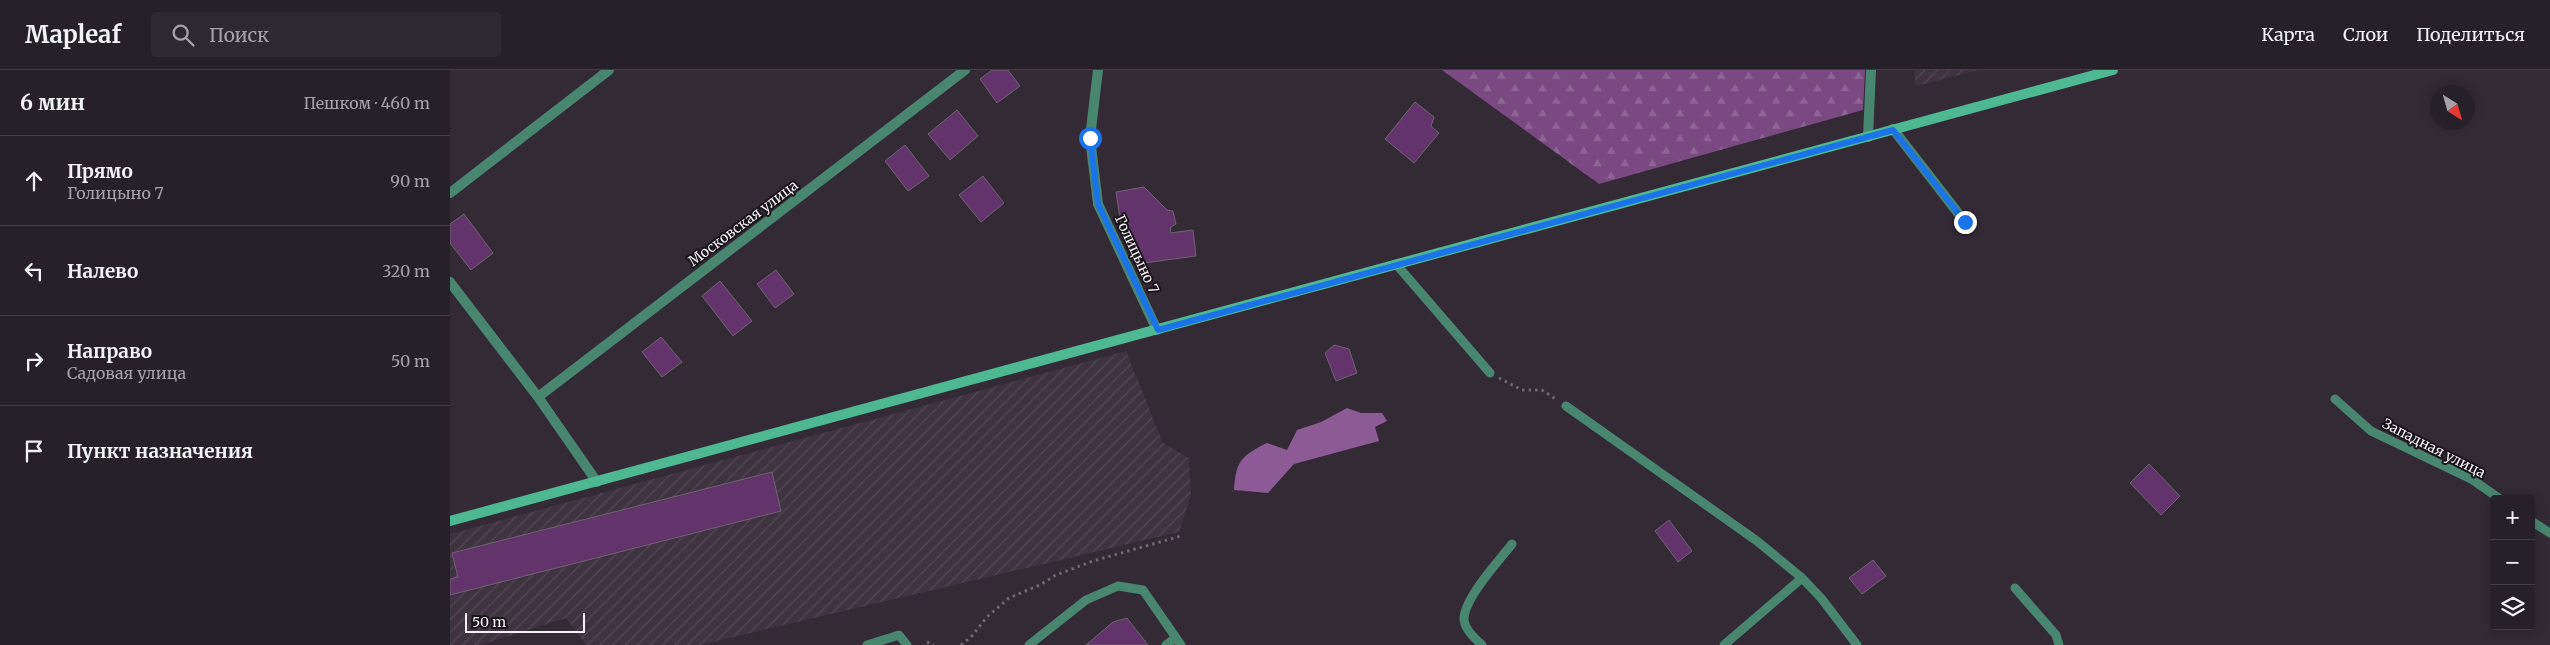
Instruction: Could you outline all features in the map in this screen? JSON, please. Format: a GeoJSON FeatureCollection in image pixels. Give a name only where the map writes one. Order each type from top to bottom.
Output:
{"type":"FeatureCollection","features":[{"type":"Feature","properties":{"kind":"street"},"geometry":{"type":"LineString","coordinates":[[450,193],[609,70]]}},
{"type":"Feature","properties":{"kind":"street","name":"Московская улица"},"geometry":{"type":"LineString","coordinates":[[538,398],[965,70]]}},
{"type":"Feature","properties":{"kind":"street","name":"Голицыно 7"},"geometry":{"type":"LineString","coordinates":[[1098,70],[1090,138],[1098,204],[1158,330]]}},
{"type":"Feature","properties":{"kind":"street"},"geometry":{"type":"LineString","coordinates":[[1868,136],[1871,70]]}},
{"type":"Feature","properties":{"kind":"street"},"geometry":{"type":"LineString","coordinates":[[450,520],[597,482],[2113,70]]}},
{"type":"Feature","properties":{"kind":"street"},"geometry":{"type":"LineString","coordinates":[[1893,130],[1965,222]]}},
{"type":"Feature","properties":{"kind":"street"},"geometry":{"type":"LineString","coordinates":[[450,282],[538,398],[597,482]]}},
{"type":"Feature","properties":{"kind":"lane"},"geometry":{"type":"LineString","coordinates":[[1396,264],[1490,373]]}},
{"type":"Feature","properties":{"kind":"lane","name":"Западная улица"},"geometry":{"type":"LineString","coordinates":[[2335,400],[2370,431],[2473,480],[2494,495]]}},
{"type":"Feature","properties":{"kind":"lane"},"geometry":{"type":"LineString","coordinates":[[1566,406],[1749,536],[1802,578],[1821,598],[1857,645]]}},
{"type":"Feature","properties":{"kind":"lane"},"geometry":{"type":"LineString","coordinates":[[2535,523],[2550,533]]}},
{"type":"Feature","properties":{"kind":"lane"},"geometry":{"type":"LineString","coordinates":[[1482,645],[1472,636],[1464,621],[1466,605],[1512,544]]}},
{"type":"Feature","properties":{"kind":"lane"},"geometry":{"type":"LineString","coordinates":[[1724,645],[1802,578]]}},
{"type":"Feature","properties":{"kind":"lane"},"geometry":{"type":"LineString","coordinates":[[1029,645],[1086,600],[1118,586],[1143,590],[1178,641],[1166,645]]}},
{"type":"Feature","properties":{"kind":"lane"},"geometry":{"type":"LineString","coordinates":[[2015,588],[2056,635],[2059,645]]}},
{"type":"Feature","properties":{"kind":"lane"},"geometry":{"type":"LineString","coordinates":[[867,645],[900,635],[907,645]]}},
{"type":"Feature","properties":{"kind":"path"},"geometry":{"type":"LineString","coordinates":[[1490,373],[1522,390],[1542,390],[1566,406]]}},
{"type":"Feature","properties":{"kind":"path"},"geometry":{"type":"LineString","coordinates":[[961,645],[987,617],[1009,598],[1040,585],[1056,575],[1093,561],[1181,536]]}},
{"type":"Feature","properties":{"kind":"path"},"geometry":{"type":"LineString","coordinates":[[927,642],[934,645]]}},
{"type":"Feature","properties":{"kind":"shaded area"},"geometry":{"type":"Polygon","coordinates":[[[1914,70],[1979,70],[1916,86],[1914,70]]]}},
{"type":"Feature","properties":{"kind":"shaded area"},"geometry":{"type":"Polygon","coordinates":[[[1126,351],[1163,443],[1189,458],[1191,495],[1179,532],[700,645],[586,645],[566,618],[480,645],[450,645],[450,534],[1126,351]]]}},
{"type":"Feature","properties":{"kind":"shaded area"},"geometry":{"type":"Polygon","coordinates":[[[1347,408],[1361,413],[1382,413],[1387,421],[1375,427],[1379,441],[1294,464],[1268,493],[1234,490],[1238,466],[1251,452],[1267,443],[1287,450],[1297,430],[1321,422],[1347,408]]]}},
{"type":"Feature","properties":{"kind":"green space"},"geometry":{"type":"Polygon","coordinates":[[[1442,70],[1865,70],[1863,110],[1599,184],[1442,70]]]}},
{"type":"Feature","properties":{"kind":"building"},"geometry":{"type":"Polygon","coordinates":[[[992,70],[1008,70],[1020,86],[997,103],[980,79],[992,70]]]}},
{"type":"Feature","properties":{"kind":"building"},"geometry":{"type":"Polygon","coordinates":[[[1415,102],[1434,117],[1431,126],[1439,133],[1414,163],[1385,139],[1415,102]]]}},
{"type":"Feature","properties":{"kind":"building"},"geometry":{"type":"Polygon","coordinates":[[[957,110],[978,136],[950,160],[928,134],[957,110]]]}},
{"type":"Feature","properties":{"kind":"building"},"geometry":{"type":"Polygon","coordinates":[[[905,145],[929,176],[908,191],[885,161],[905,145]]]}},
{"type":"Feature","properties":{"kind":"building"},"geometry":{"type":"Polygon","coordinates":[[[983,176],[1004,203],[981,222],[959,195],[983,176]]]}},
{"type":"Feature","properties":{"kind":"building"},"geometry":{"type":"Polygon","coordinates":[[[1144,187],[1167,210],[1173,211],[1176,224],[1171,227],[1170,233],[1193,230],[1196,256],[1144,263],[1134,238],[1121,225],[1116,192],[1144,187]]]}},
{"type":"Feature","properties":{"kind":"building"},"geometry":{"type":"Polygon","coordinates":[[[464,214],[493,253],[471,270],[450,243],[450,224],[464,214]]]}},
{"type":"Feature","properties":{"kind":"building"},"geometry":{"type":"Polygon","coordinates":[[[776,270],[794,294],[775,308],[757,284],[776,270]]]}},
{"type":"Feature","properties":{"kind":"building"},"geometry":{"type":"Polygon","coordinates":[[[720,281],[752,321],[733,336],[702,296],[720,281]]]}},
{"type":"Feature","properties":{"kind":"building"},"geometry":{"type":"Polygon","coordinates":[[[661,337],[682,362],[662,377],[642,352],[661,337]]]}},
{"type":"Feature","properties":{"kind":"building"},"geometry":{"type":"Polygon","coordinates":[[[1334,345],[1349,349],[1357,373],[1336,381],[1325,353],[1334,345]]]}},
{"type":"Feature","properties":{"kind":"building"},"geometry":{"type":"Polygon","coordinates":[[[2149,464],[2180,496],[2161,515],[2130,483],[2149,464]]]}},
{"type":"Feature","properties":{"kind":"building"},"geometry":{"type":"Polygon","coordinates":[[[772,472],[781,511],[450,595],[450,579],[458,577],[452,553],[772,472]]]}},
{"type":"Feature","properties":{"kind":"building"},"geometry":{"type":"Polygon","coordinates":[[[1669,520],[1692,551],[1678,562],[1655,531],[1669,520]]]}},
{"type":"Feature","properties":{"kind":"building"},"geometry":{"type":"Polygon","coordinates":[[[1873,560],[1886,576],[1862,594],[1849,578],[1873,560]]]}},
{"type":"Feature","properties":{"kind":"building"},"geometry":{"type":"Polygon","coordinates":[[[1127,618],[1148,645],[1086,645],[1113,622],[1127,618]]]}},
{"type":"Feature","properties":{"kind":"route"},"geometry":{"type":"LineString","coordinates":[[1090,138],[1098,204],[1158,330],[1893,130],[1965,222]]}}]}
